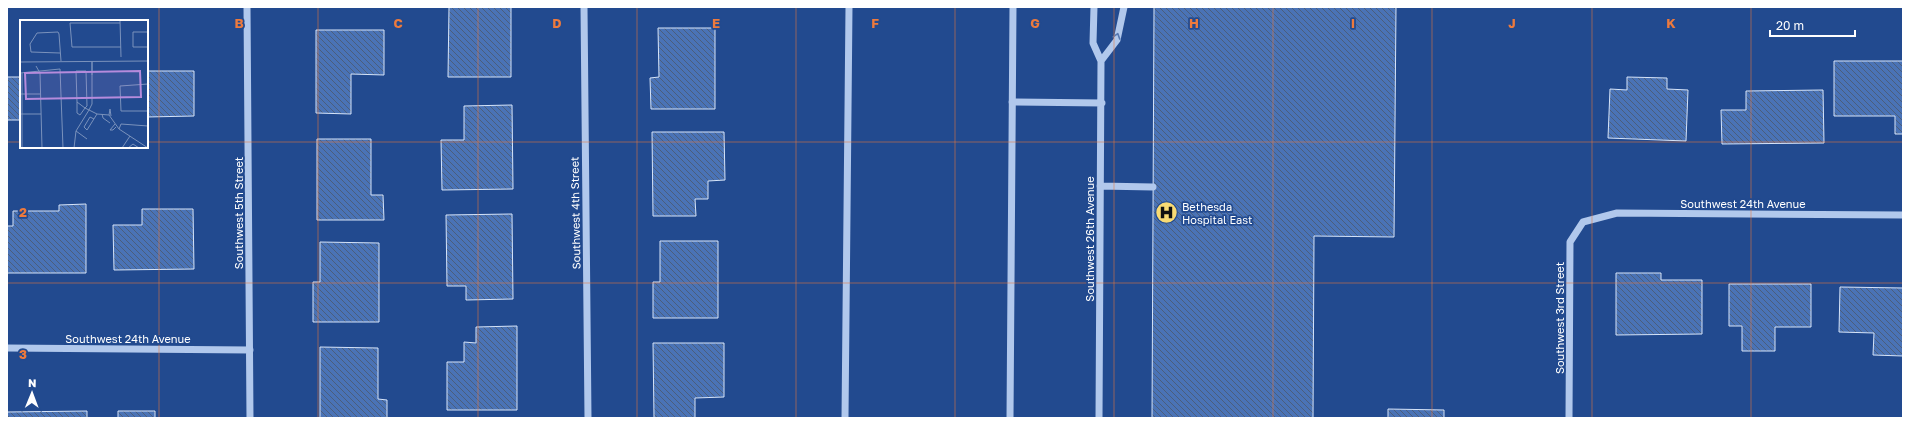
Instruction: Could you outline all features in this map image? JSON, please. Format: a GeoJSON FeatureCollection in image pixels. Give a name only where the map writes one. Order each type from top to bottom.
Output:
{"type":"FeatureCollection","features":[{"type":"Feature","properties":{"kind":"street","name":"Southwest 5th Street"},"geometry":{"type":"LineString","coordinates":[[247,7],[250,418]]}},
{"type":"Feature","properties":{"kind":"street","name":"Southwest 4th Street"},"geometry":{"type":"LineString","coordinates":[[584,7],[588,418]]}},
{"type":"Feature","properties":{"kind":"street"},"geometry":{"type":"LineString","coordinates":[[845,418],[849,7]]}},
{"type":"Feature","properties":{"kind":"street"},"geometry":{"type":"LineString","coordinates":[[1010,418],[1013,7]]}},
{"type":"Feature","properties":{"kind":"street","name":"Southwest 26th Avenue"},"geometry":{"type":"LineString","coordinates":[[1094,7],[1093,42],[1102,61],[1099,418]]}},
{"type":"Feature","properties":{"kind":"street"},"geometry":{"type":"LineString","coordinates":[[1102,61],[1117,40],[1124,7]]}},
{"type":"Feature","properties":{"kind":"street"},"geometry":{"type":"LineString","coordinates":[[1012,102],[1102,103]]}},
{"type":"Feature","properties":{"kind":"street"},"geometry":{"type":"LineString","coordinates":[[1100,186],[1153,186]]}},
{"type":"Feature","properties":{"kind":"street","name":"Southwest 24th Avenue"},"geometry":{"type":"LineString","coordinates":[[1583,222],[1617,214],[1903,215]]}},
{"type":"Feature","properties":{"kind":"street","name":"Southwest 3rd Street"},"geometry":{"type":"LineString","coordinates":[[1569,418],[1570,242],[1583,222]]}},
{"type":"Feature","properties":{"kind":"street","name":"Southwest 24th Avenue"},"geometry":{"type":"LineString","coordinates":[[7,348],[250,350]]}},
{"type":"Feature","properties":{"kind":"building"},"geometry":{"type":"Polygon","coordinates":[[[449,7],[511,7],[511,77],[448,77],[449,7]]]}},
{"type":"Feature","properties":{"kind":"building"},"geometry":{"type":"Polygon","coordinates":[[[1154,7],[1396,7],[1394,237],[1314,236],[1313,418],[1152,418],[1154,7]]]}},
{"type":"Feature","properties":{"kind":"building"},"geometry":{"type":"Polygon","coordinates":[[[658,28],[715,28],[715,109],[651,109],[650,78],[659,77],[658,28]]]}},
{"type":"Feature","properties":{"kind":"building"},"geometry":{"type":"Polygon","coordinates":[[[316,30],[384,30],[384,75],[351,74],[351,114],[316,113],[316,30]]]}},
{"type":"Feature","properties":{"kind":"building"},"geometry":{"type":"Polygon","coordinates":[[[1834,61],[1903,61],[1903,134],[1895,134],[1895,116],[1834,116],[1834,61]]]}},
{"type":"Feature","properties":{"kind":"building"},"geometry":{"type":"Polygon","coordinates":[[[148,71],[194,71],[194,116],[148,117],[148,71]]]}},
{"type":"Feature","properties":{"kind":"building"},"geometry":{"type":"Polygon","coordinates":[[[7,77],[20,77],[20,120],[7,120],[7,77]]]}},
{"type":"Feature","properties":{"kind":"building"},"geometry":{"type":"Polygon","coordinates":[[[1627,77],[1667,78],[1667,89],[1688,90],[1686,141],[1608,138],[1610,89],[1627,90],[1627,77]]]}},
{"type":"Feature","properties":{"kind":"building"},"geometry":{"type":"Polygon","coordinates":[[[1823,90],[1824,143],[1722,144],[1721,110],[1746,110],[1746,91],[1823,90]]]}},
{"type":"Feature","properties":{"kind":"building"},"geometry":{"type":"Polygon","coordinates":[[[512,105],[513,189],[442,190],[441,140],[464,140],[464,106],[512,105]]]}},
{"type":"Feature","properties":{"kind":"building"},"geometry":{"type":"Polygon","coordinates":[[[652,132],[724,132],[725,180],[708,181],[708,199],[695,199],[696,216],[653,216],[652,132]]]}},
{"type":"Feature","properties":{"kind":"building"},"geometry":{"type":"Polygon","coordinates":[[[317,139],[371,139],[371,195],[383,195],[384,220],[317,220],[317,139]]]}},
{"type":"Feature","properties":{"kind":"building"},"geometry":{"type":"Polygon","coordinates":[[[86,204],[86,273],[7,273],[7,226],[13,226],[13,211],[59,211],[59,205],[86,204]]]}},
{"type":"Feature","properties":{"kind":"building"},"geometry":{"type":"Polygon","coordinates":[[[142,209],[193,209],[194,269],[114,270],[113,225],[142,225],[142,209]]]}},
{"type":"Feature","properties":{"kind":"building"},"geometry":{"type":"Polygon","coordinates":[[[512,214],[513,299],[466,300],[466,286],[447,286],[446,215],[512,214]]]}},
{"type":"Feature","properties":{"kind":"building"},"geometry":{"type":"Polygon","coordinates":[[[660,241],[718,241],[718,318],[653,318],[653,282],[660,282],[660,241]]]}},
{"type":"Feature","properties":{"kind":"building"},"geometry":{"type":"Polygon","coordinates":[[[320,242],[379,243],[379,322],[313,322],[313,282],[320,282],[320,242]]]}},
{"type":"Feature","properties":{"kind":"building"},"geometry":{"type":"Polygon","coordinates":[[[1616,273],[1661,273],[1661,280],[1702,280],[1702,334],[1616,335],[1616,273]]]}},
{"type":"Feature","properties":{"kind":"building"},"geometry":{"type":"Polygon","coordinates":[[[1729,284],[1811,284],[1811,327],[1775,327],[1775,351],[1742,351],[1742,326],[1729,326],[1729,284]]]}},
{"type":"Feature","properties":{"kind":"building"},"geometry":{"type":"Polygon","coordinates":[[[1840,287],[1903,288],[1903,356],[1873,355],[1874,333],[1839,332],[1840,287]]]}},
{"type":"Feature","properties":{"kind":"building"},"geometry":{"type":"Polygon","coordinates":[[[517,326],[517,410],[447,410],[447,362],[464,362],[464,342],[476,343],[476,327],[517,326]]]}},
{"type":"Feature","properties":{"kind":"building"},"geometry":{"type":"Polygon","coordinates":[[[653,343],[724,343],[724,397],[695,398],[695,418],[654,418],[653,343]]]}},
{"type":"Feature","properties":{"kind":"building"},"geometry":{"type":"Polygon","coordinates":[[[320,347],[378,348],[378,399],[387,400],[387,418],[320,418],[320,347]]]}},
{"type":"Feature","properties":{"kind":"building"},"geometry":{"type":"Polygon","coordinates":[[[1388,409],[1444,410],[1444,418],[1388,418],[1388,409]]]}},
{"type":"Feature","properties":{"kind":"building"},"geometry":{"type":"Polygon","coordinates":[[[87,411],[87,418],[7,418],[7,412],[87,411]]]}},
{"type":"Feature","properties":{"kind":"building"},"geometry":{"type":"Polygon","coordinates":[[[118,411],[155,411],[155,418],[118,418],[118,411]]]}},
{"type":"Feature","properties":{"kind":"place","name":"Bethesda Hospital East"},"geometry":{"type":"Point","coordinates":[1166,212]}}]}
